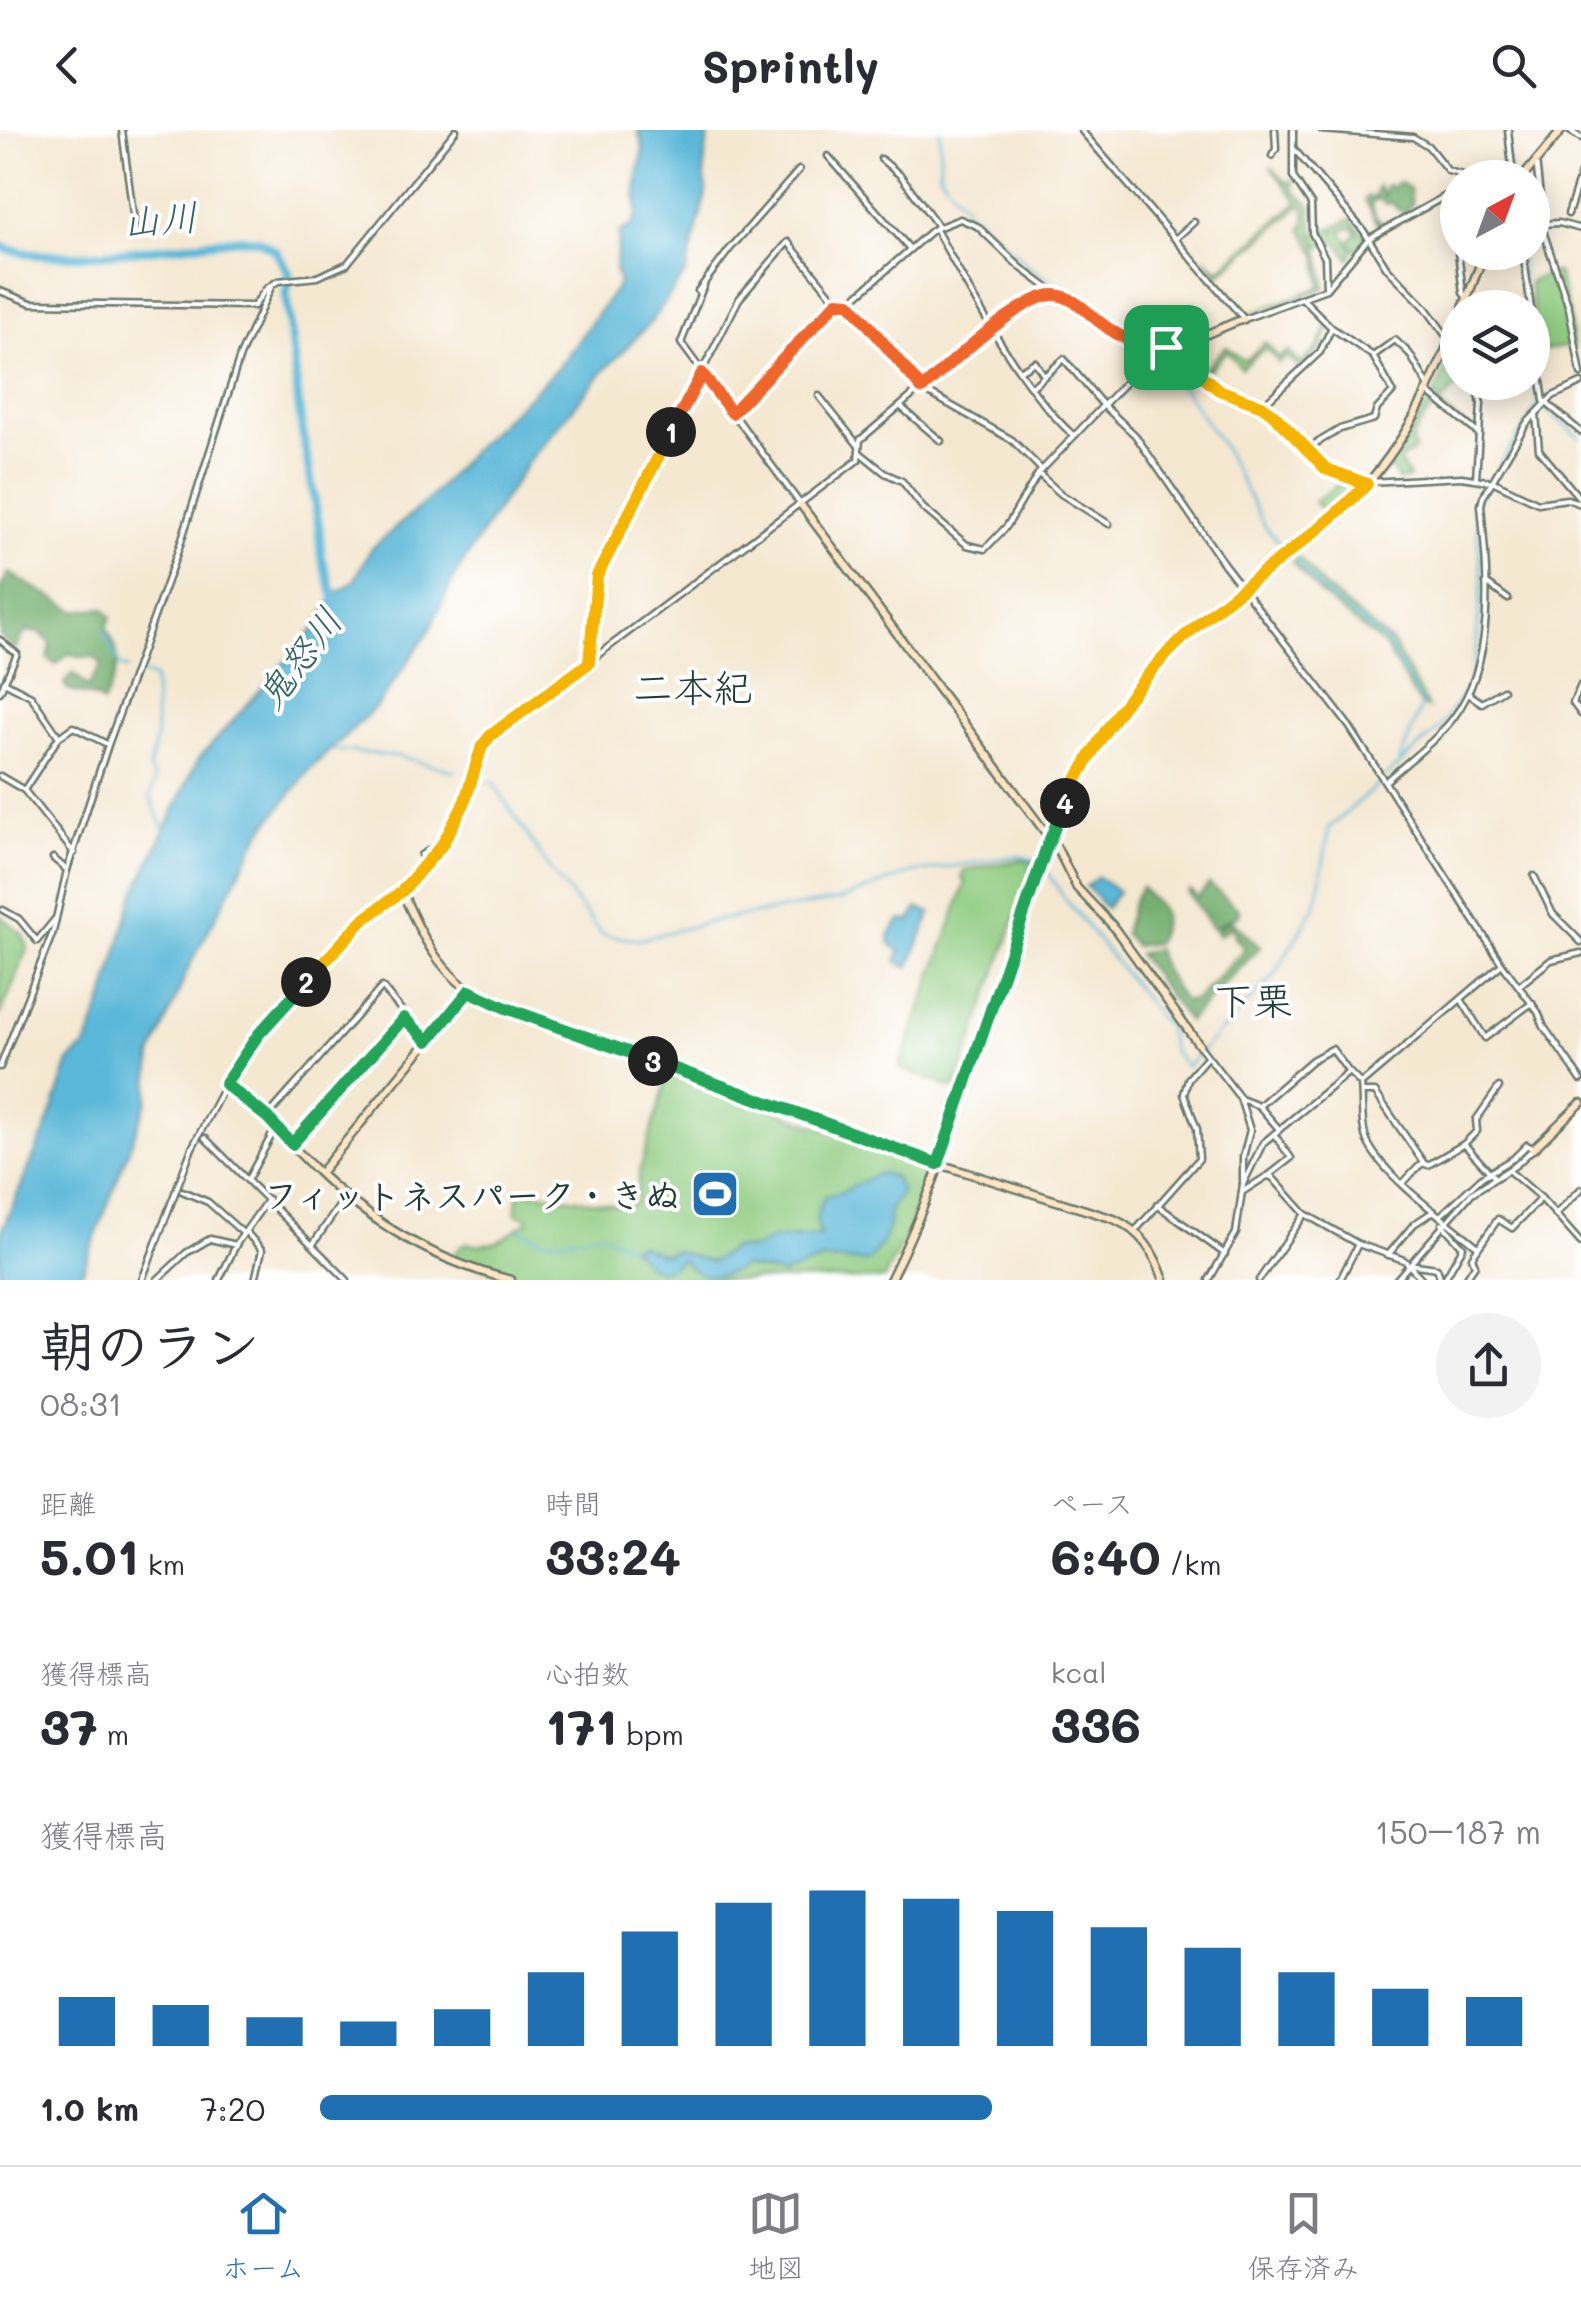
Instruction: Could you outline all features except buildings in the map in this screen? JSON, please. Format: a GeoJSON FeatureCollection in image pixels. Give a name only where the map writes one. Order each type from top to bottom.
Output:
{"type":"FeatureCollection","features":[{"type":"Feature","properties":{"kind":"street"},"geometry":{"type":"LineString","coordinates":[[122,130],[136,237]]}},
{"type":"Feature","properties":{"kind":"street"},"geometry":{"type":"LineString","coordinates":[[0,291],[31,303],[254,306],[275,283],[317,277],[347,264],[456,130]]}},
{"type":"Feature","properties":{"kind":"street"},"geometry":{"type":"LineString","coordinates":[[1081,130],[1244,319]]}},
{"type":"Feature","properties":{"kind":"street"},"geometry":{"type":"LineString","coordinates":[[1272,156],[1276,151],[1276,130]]}},
{"type":"Feature","properties":{"kind":"street"},"geometry":{"type":"LineString","coordinates":[[1293,130],[1294,177],[1310,204],[1312,233],[1325,258],[1326,289]]}},
{"type":"Feature","properties":{"kind":"street"},"geometry":{"type":"LineString","coordinates":[[1322,130],[1413,137],[1428,146],[1440,164]]}},
{"type":"Feature","properties":{"kind":"street"},"geometry":{"type":"LineString","coordinates":[[1508,130],[1513,160]]}},
{"type":"Feature","properties":{"kind":"street"},"geometry":{"type":"LineString","coordinates":[[1535,159],[1564,130],[1581,138]]}},
{"type":"Feature","properties":{"kind":"street"},"geometry":{"type":"LineString","coordinates":[[1294,149],[1368,238],[1386,268],[1440,327]]}},
{"type":"Feature","properties":{"kind":"street"},"geometry":{"type":"LineString","coordinates":[[828,156],[910,248]]}},
{"type":"Feature","properties":{"kind":"street"},"geometry":{"type":"LineString","coordinates":[[881,158],[901,176],[937,227],[1048,412],[1073,435]]}},
{"type":"Feature","properties":{"kind":"street"},"geometry":{"type":"LineString","coordinates":[[698,290],[799,170]]}},
{"type":"Feature","properties":{"kind":"street"},"geometry":{"type":"LineString","coordinates":[[1568,214],[1581,172]]}},
{"type":"Feature","properties":{"kind":"street"},"geometry":{"type":"LineString","coordinates":[[850,303],[937,227],[960,219],[973,222],[1020,267],[1117,334],[1140,345],[1162,347],[1326,289],[1368,238],[1440,199]]}},
{"type":"Feature","properties":{"kind":"street"},"geometry":{"type":"LineString","coordinates":[[1175,239],[1194,222]]}},
{"type":"Feature","properties":{"kind":"street"},"geometry":{"type":"LineString","coordinates":[[1550,224],[1581,229]]}},
{"type":"Feature","properties":{"kind":"street"},"geometry":{"type":"LineString","coordinates":[[589,663],[597,576],[739,299],[788,242],[837,302],[850,303],[922,389],[1012,440],[1061,494],[1109,524]]}},
{"type":"Feature","properties":{"kind":"street"},"geometry":{"type":"LineString","coordinates":[[1550,249],[1569,308],[1581,374]]}},
{"type":"Feature","properties":{"kind":"street"},"geometry":{"type":"LineString","coordinates":[[705,282],[681,343],[1050,838],[1077,888],[1112,925],[1240,1098],[1250,1130],[1243,1157],[1244,1184]]}},
{"type":"Feature","properties":{"kind":"street"},"geometry":{"type":"LineString","coordinates":[[0,1067],[53,932],[68,870],[108,744],[175,560],[240,356],[275,283]]}},
{"type":"Feature","properties":{"kind":"street"},"geometry":{"type":"LineString","coordinates":[[142,1280],[192,1148],[225,1084],[258,1035],[362,921],[402,891],[453,827],[474,780],[482,746],[491,735],[858,460],[858,449],[994,327],[1041,298],[1057,295]]}},
{"type":"Feature","properties":{"kind":"street"},"geometry":{"type":"LineString","coordinates":[[1302,298],[1332,328],[1373,356],[1391,386],[1392,397],[1378,407],[1372,420],[1340,428],[1304,450]]}},
{"type":"Feature","properties":{"kind":"street"},"geometry":{"type":"LineString","coordinates":[[732,413],[837,302]]}},
{"type":"Feature","properties":{"kind":"street"},"geometry":{"type":"LineString","coordinates":[[1262,406],[1320,352],[1332,328]]}},
{"type":"Feature","properties":{"kind":"street"},"geometry":{"type":"LineString","coordinates":[[1373,356],[1395,340],[1410,353],[1429,390],[1480,434]]}},
{"type":"Feature","properties":{"kind":"street"},"geometry":{"type":"LineString","coordinates":[[819,396],[858,449],[878,468],[902,481],[923,508],[967,544],[981,550],[1002,534],[1040,472],[1162,347]]}},
{"type":"Feature","properties":{"kind":"street"},"geometry":{"type":"LineString","coordinates":[[1162,347],[1219,390],[1262,406],[1304,450],[1333,473],[1368,483],[1450,476],[1476,478],[1538,503],[1567,499],[1581,502]]}},
{"type":"Feature","properties":{"kind":"street"},"geometry":{"type":"LineString","coordinates":[[1032,387],[1064,359],[1102,406],[1135,435],[1243,588],[1349,726],[1581,1080]]}},
{"type":"Feature","properties":{"kind":"street"},"geometry":{"type":"LineString","coordinates":[[1022,370],[1035,362],[1044,376]]}},
{"type":"Feature","properties":{"kind":"street"},"geometry":{"type":"LineString","coordinates":[[890,1280],[918,1220],[1050,838],[1089,757],[1137,689],[1200,622],[1322,528],[1368,483],[1402,437],[1440,364]]}},
{"type":"Feature","properties":{"kind":"street"},"geometry":{"type":"LineString","coordinates":[[1386,782],[1452,719],[1474,684],[1482,646],[1486,583],[1481,505],[1526,424],[1553,396],[1581,384]]}},
{"type":"Feature","properties":{"kind":"street"},"geometry":{"type":"LineString","coordinates":[[1476,478],[1481,400]]}},
{"type":"Feature","properties":{"kind":"street"},"geometry":{"type":"LineString","coordinates":[[1545,400],[1581,432]]}},
{"type":"Feature","properties":{"kind":"street"},"geometry":{"type":"LineString","coordinates":[[901,407],[942,441]]}},
{"type":"Feature","properties":{"kind":"street"},"geometry":{"type":"LineString","coordinates":[[1536,414],[1540,450],[1581,502]]}},
{"type":"Feature","properties":{"kind":"street"},"geometry":{"type":"LineString","coordinates":[[1486,583],[1508,599]]}},
{"type":"Feature","properties":{"kind":"street"},"geometry":{"type":"LineString","coordinates":[[0,640],[17,654],[0,692]]}},
{"type":"Feature","properties":{"kind":"street"},"geometry":{"type":"LineString","coordinates":[[4,682],[31,696],[59,737]]}},
{"type":"Feature","properties":{"kind":"street"},"geometry":{"type":"LineString","coordinates":[[1581,686],[1573,703],[1581,714]]}},
{"type":"Feature","properties":{"kind":"street"},"geometry":{"type":"LineString","coordinates":[[1468,694],[1482,703],[1504,690]]}},
{"type":"Feature","properties":{"kind":"street"},"geometry":{"type":"LineString","coordinates":[[24,790],[59,737],[73,728],[108,744]]}},
{"type":"Feature","properties":{"kind":"street"},"geometry":{"type":"LineString","coordinates":[[0,776],[24,790],[74,853]]}},
{"type":"Feature","properties":{"kind":"street"},"geometry":{"type":"LineString","coordinates":[[421,855],[436,846],[453,827]]}},
{"type":"Feature","properties":{"kind":"street"},"geometry":{"type":"LineString","coordinates":[[53,858],[68,870]]}},
{"type":"Feature","properties":{"kind":"street"},"geometry":{"type":"LineString","coordinates":[[1534,876],[1553,914],[1581,942]]}},
{"type":"Feature","properties":{"kind":"street"},"geometry":{"type":"LineString","coordinates":[[402,891],[428,948],[469,991],[506,1008],[938,1164],[1114,1219],[1135,1231],[1156,1258],[1164,1280]]}},
{"type":"Feature","properties":{"kind":"street"},"geometry":{"type":"LineString","coordinates":[[4,910],[19,918],[37,941],[57,915]]}},
{"type":"Feature","properties":{"kind":"street"},"geometry":{"type":"LineString","coordinates":[[1520,985],[1551,960],[1581,953]]}},
{"type":"Feature","properties":{"kind":"street"},"geometry":{"type":"LineString","coordinates":[[1361,1084],[1502,964]]}},
{"type":"Feature","properties":{"kind":"street"},"geometry":{"type":"LineString","coordinates":[[267,1117],[382,988],[404,1018],[428,1041]]}},
{"type":"Feature","properties":{"kind":"street"},"geometry":{"type":"LineString","coordinates":[[320,1173],[469,991]]}},
{"type":"Feature","properties":{"kind":"street"},"geometry":{"type":"LineString","coordinates":[[1461,999],[1484,1038],[1532,1003]]}},
{"type":"Feature","properties":{"kind":"street"},"geometry":{"type":"LineString","coordinates":[[292,1144],[404,1018]]}},
{"type":"Feature","properties":{"kind":"street"},"geometry":{"type":"LineString","coordinates":[[1259,1106],[1312,1060],[1332,1049],[1361,1084],[1367,1143],[1403,1183],[1477,1246]]}},
{"type":"Feature","properties":{"kind":"street"},"geometry":{"type":"LineString","coordinates":[[1135,1231],[1199,1159],[1197,1129],[1184,1094],[1203,1052]]}},
{"type":"Feature","properties":{"kind":"street"},"geometry":{"type":"LineString","coordinates":[[1209,1280],[1236,1233],[1244,1184],[1258,1151],[1349,1072]]}},
{"type":"Feature","properties":{"kind":"street"},"geometry":{"type":"LineString","coordinates":[[225,1084],[267,1117],[346,1196],[394,1232],[470,1270],[511,1280]]}},
{"type":"Feature","properties":{"kind":"street"},"geometry":{"type":"LineString","coordinates":[[1362,1092],[1374,1092],[1382,1100],[1422,1163],[1428,1165],[1477,1132],[1476,1120],[1499,1088]]}},
{"type":"Feature","properties":{"kind":"street"},"geometry":{"type":"LineString","coordinates":[[1240,1098],[1259,1106],[1292,1158],[1242,1192]]}},
{"type":"Feature","properties":{"kind":"street"},"geometry":{"type":"LineString","coordinates":[[1396,1280],[1465,1196],[1532,1149],[1581,1104]]}},
{"type":"Feature","properties":{"kind":"street"},"geometry":{"type":"LineString","coordinates":[[248,1179],[276,1126]]}},
{"type":"Feature","properties":{"kind":"street"},"geometry":{"type":"LineString","coordinates":[[205,1138],[313,1244],[342,1278]]}},
{"type":"Feature","properties":{"kind":"street"},"geometry":{"type":"LineString","coordinates":[[1464,1144],[1493,1175]]}},
{"type":"Feature","properties":{"kind":"street"},"geometry":{"type":"LineString","coordinates":[[1493,1175],[1508,1170],[1516,1160]]}},
{"type":"Feature","properties":{"kind":"street"},"geometry":{"type":"LineString","coordinates":[[1403,1183],[1422,1163]]}},
{"type":"Feature","properties":{"kind":"street"},"geometry":{"type":"LineString","coordinates":[[1508,1170],[1541,1198],[1581,1243]]}},
{"type":"Feature","properties":{"kind":"street"},"geometry":{"type":"LineString","coordinates":[[1268,1176],[1305,1214],[1358,1244],[1409,1264],[1437,1268],[1442,1280]]}},
{"type":"Feature","properties":{"kind":"street"},"geometry":{"type":"LineString","coordinates":[[1555,1215],[1581,1188]]}},
{"type":"Feature","properties":{"kind":"street"},"geometry":{"type":"LineString","coordinates":[[182,1191],[208,1202],[262,1250],[256,1280]]}},
{"type":"Feature","properties":{"kind":"street"},"geometry":{"type":"LineString","coordinates":[[313,1244],[346,1196]]}},
{"type":"Feature","properties":{"kind":"street"},"geometry":{"type":"LineString","coordinates":[[1465,1280],[1474,1265],[1472,1257],[1477,1246],[1498,1219],[1512,1228],[1541,1198]]}},
{"type":"Feature","properties":{"kind":"street"},"geometry":{"type":"LineString","coordinates":[[219,1280],[236,1245],[268,1199]]}},
{"type":"Feature","properties":{"kind":"street"},"geometry":{"type":"LineString","coordinates":[[1156,1205],[1225,1254]]}},
{"type":"Feature","properties":{"kind":"street"},"geometry":{"type":"LineString","coordinates":[[1388,1255],[1414,1224],[1434,1211]]}},
{"type":"Feature","properties":{"kind":"street"},"geometry":{"type":"LineString","coordinates":[[1259,1280],[1305,1214]]}},
{"type":"Feature","properties":{"kind":"street"},"geometry":{"type":"LineString","coordinates":[[1442,1280],[1463,1247],[1443,1220]]}},
{"type":"Feature","properties":{"kind":"street"},"geometry":{"type":"LineString","coordinates":[[157,1280],[186,1252],[210,1238],[236,1245]]}},
{"type":"Feature","properties":{"kind":"street"},"geometry":{"type":"LineString","coordinates":[[1340,1280],[1358,1244]]}},
{"type":"Feature","properties":{"kind":"street"},"geometry":{"type":"LineString","coordinates":[[1409,1264],[1424,1280]]}},
{"type":"Feature","properties":{"kind":"green space"},"geometry":{"type":"Polygon","coordinates":[[[1271,167],[1286,183],[1293,180],[1294,191],[1310,205],[1325,288],[1245,316],[1321,287],[1318,257],[1302,228],[1306,225],[1301,205],[1213,280],[1211,277],[1216,271],[1203,257],[1219,270],[1298,202],[1271,167]]]}},
{"type":"Feature","properties":{"kind":"green space"},"geometry":{"type":"Polygon","coordinates":[[[1398,182],[1410,189],[1412,205],[1403,213],[1392,203],[1376,199],[1372,210],[1385,222],[1380,228],[1365,200],[1375,196],[1378,186],[1384,196],[1386,185],[1394,187],[1398,182]]]}},
{"type":"Feature","properties":{"kind":"green space"},"geometry":{"type":"Polygon","coordinates":[[[1351,219],[1366,237],[1356,249],[1349,241],[1357,233],[1353,227],[1341,230],[1353,251],[1350,259],[1336,241],[1320,247],[1314,235],[1330,228],[1337,235],[1333,227],[1351,219]]]}},
{"type":"Feature","properties":{"kind":"green space"},"geometry":{"type":"Polygon","coordinates":[[[1557,272],[1573,346],[1550,349],[1550,290],[1530,290],[1529,281],[1557,272]]]}},
{"type":"Feature","properties":{"kind":"green space"},"geometry":{"type":"Polygon","coordinates":[[[1327,326],[1330,328],[1321,348],[1300,369],[1287,356],[1279,363],[1265,348],[1241,368],[1227,351],[1203,376],[1200,374],[1226,346],[1243,360],[1265,342],[1279,358],[1288,351],[1301,364],[1319,346],[1327,326]]]}},
{"type":"Feature","properties":{"kind":"green space"},"geometry":{"type":"Polygon","coordinates":[[[1432,398],[1469,430],[1439,406],[1428,413],[1413,437],[1415,449],[1399,461],[1409,478],[1398,480],[1392,468],[1386,471],[1432,398]]]}},
{"type":"Feature","properties":{"kind":"green space"},"geometry":{"type":"Polygon","coordinates":[[[1344,480],[1359,484],[1328,515],[1314,502],[1344,480]]]}},
{"type":"Feature","properties":{"kind":"green space"},"geometry":{"type":"Polygon","coordinates":[[[1298,557],[1324,587],[1392,643],[1428,708],[1420,705],[1385,646],[1323,596],[1292,562],[1298,557]]]}},
{"type":"Feature","properties":{"kind":"green space"},"geometry":{"type":"Polygon","coordinates":[[[9,573],[76,611],[103,608],[111,617],[106,628],[116,648],[117,666],[103,703],[67,690],[64,683],[73,673],[88,687],[102,664],[94,657],[69,653],[56,665],[48,659],[51,643],[40,633],[26,631],[15,649],[0,637],[0,589],[9,573]]]}},
{"type":"Feature","properties":{"kind":"green space"},"geometry":{"type":"Polygon","coordinates":[[[1026,859],[1035,863],[955,1089],[903,1069],[900,1066],[966,882],[962,879],[964,870],[1026,859]]]}},
{"type":"Feature","properties":{"kind":"green space"},"geometry":{"type":"Polygon","coordinates":[[[1209,884],[1239,910],[1238,915],[1212,928],[1188,893],[1189,890],[1198,897],[1209,884]]]}},
{"type":"Feature","properties":{"kind":"green space"},"geometry":{"type":"Polygon","coordinates":[[[1141,887],[1162,912],[1163,923],[1156,943],[1134,946],[1124,934],[1141,887]]]}},
{"type":"Feature","properties":{"kind":"green space"},"geometry":{"type":"Polygon","coordinates":[[[0,916],[22,934],[28,947],[0,1016],[0,916]]]}},
{"type":"Feature","properties":{"kind":"green space"},"geometry":{"type":"Polygon","coordinates":[[[1231,920],[1260,947],[1188,1021],[1138,954],[1156,949],[1182,1000],[1194,1001],[1243,951],[1232,927],[1218,935],[1215,930],[1231,920]]]}},
{"type":"Feature","properties":{"kind":"green space","name":"フィットネスパーク・きぬ"},"geometry":{"type":"Polygon","coordinates":[[[669,1072],[922,1164],[927,1178],[908,1231],[884,1279],[525,1280],[450,1258],[464,1243],[493,1243],[528,1221],[516,1213],[519,1190],[623,1206],[636,1203],[640,1170],[669,1072]]]}},
{"type":"Feature","properties":{"kind":"water","name":"鬼怒川"},"geometry":{"type":"Polygon","coordinates":[[[638,130],[709,130],[704,165],[706,193],[686,272],[651,322],[600,375],[526,465],[455,575],[428,633],[378,705],[311,768],[261,832],[188,969],[152,1056],[148,1099],[79,1280],[0,1280],[0,1234],[48,1124],[69,1062],[86,1046],[104,999],[132,900],[197,761],[315,628],[334,595],[354,581],[371,549],[429,499],[471,451],[559,367],[619,284],[615,269],[620,232],[633,224],[637,214],[636,188],[643,148],[638,130]]]}},
{"type":"Feature","properties":{"kind":"water"},"geometry":{"type":"Polygon","coordinates":[[[1098,877],[1118,892],[1106,908],[1086,886],[1098,877]]]}},
{"type":"Feature","properties":{"kind":"water"},"geometry":{"type":"Polygon","coordinates":[[[918,908],[931,913],[909,968],[896,961],[900,951],[890,944],[889,935],[900,920],[910,921],[918,908]]]}},
{"type":"Feature","properties":{"kind":"water"},"geometry":{"type":"Polygon","coordinates":[[[881,1173],[894,1176],[902,1192],[889,1210],[884,1238],[868,1262],[822,1260],[782,1275],[744,1266],[711,1276],[682,1260],[664,1271],[656,1269],[630,1247],[638,1244],[663,1254],[676,1251],[712,1262],[732,1248],[753,1249],[772,1239],[820,1236],[816,1217],[825,1196],[881,1173]]]}},
{"type":"Feature","properties":{"kind":"waterway"},"geometry":{"type":"LineString","coordinates":[[940,130],[940,174],[969,212],[1032,269],[1111,324],[1143,340]]}},
{"type":"Feature","properties":{"kind":"waterway"},"geometry":{"type":"LineString","coordinates":[[1505,130],[1508,160]]}},
{"type":"Feature","properties":{"kind":"waterway","name":"山川"},"geometry":{"type":"LineString","coordinates":[[0,246],[23,253],[83,255],[239,239],[258,240],[276,251],[289,274],[286,296],[301,424],[321,555],[336,603]]}},
{"type":"Feature","properties":{"kind":"waterway"},"geometry":{"type":"LineString","coordinates":[[1521,270],[1524,290]]}},
{"type":"Feature","properties":{"kind":"waterway"},"geometry":{"type":"LineString","coordinates":[[1159,353],[1223,447],[1266,529],[1284,548]]}},
{"type":"Feature","properties":{"kind":"waterway"},"geometry":{"type":"LineString","coordinates":[[1385,777],[1440,728],[1469,685],[1482,580],[1475,505],[1538,400]]}},
{"type":"Feature","properties":{"kind":"waterway"},"geometry":{"type":"LineString","coordinates":[[1545,409],[1581,438]]}},
{"type":"Feature","properties":{"kind":"waterway"},"geometry":{"type":"LineString","coordinates":[[1295,560],[1321,590],[1386,642],[1422,704],[1399,762]]}},
{"type":"Feature","properties":{"kind":"waterway","name":"山川"},"geometry":{"type":"LineString","coordinates":[[105,632],[120,667],[128,669]]}},
{"type":"Feature","properties":{"kind":"waterway","name":"山川"},"geometry":{"type":"LineString","coordinates":[[142,674],[154,678],[156,739],[149,768],[155,781],[150,797],[164,828]]}},
{"type":"Feature","properties":{"kind":"waterway"},"geometry":{"type":"LineString","coordinates":[[333,750],[397,756],[454,771]]}},
{"type":"Feature","properties":{"kind":"waterway"},"geometry":{"type":"LineString","coordinates":[[488,781],[551,871],[602,934],[637,940],[718,920],[840,900],[910,873],[1019,856],[1036,861]]}},
{"type":"Feature","properties":{"kind":"waterway"},"geometry":{"type":"LineString","coordinates":[[1046,870],[1167,1027],[1172,1050],[1186,1067],[1273,977],[1317,902],[1329,828],[1382,781]]}},
{"type":"Feature","properties":{"kind":"waterway"},"geometry":{"type":"LineString","coordinates":[[519,1229],[542,1239],[562,1240],[602,1233],[630,1247]]}},
{"type":"Feature","properties":{"kind":"place","name":"フィットネスパーク・きぬ"},"geometry":{"type":"Point","coordinates":[715,1194]}},
{"type":"Feature","properties":{"kind":"district","name":"二本紀"},"geometry":{"type":"Point","coordinates":[693,686]}},
{"type":"Feature","properties":{"kind":"district","name":"下栗"},"geometry":{"type":"Point","coordinates":[1253,999]}},
{"type":"Feature","properties":{"kind":"route"},"geometry":{"type":"LineString","coordinates":[[1045,296],[1070,300],[1111,331],[1140,345],[1166,347],[1219,390],[1273,414],[1326,469],[1367,484],[1322,528],[1200,622],[1164,657],[1089,757],[1050,838],[938,1164],[484,1000],[469,991],[428,1041],[404,1018],[292,1144],[267,1117],[225,1084],[258,1035],[362,921],[402,891],[442,845],[474,780],[482,746],[491,735],[589,663],[597,576],[702,373],[732,413],[837,302],[850,303],[922,389],[994,327],[1045,296]]}}]}
